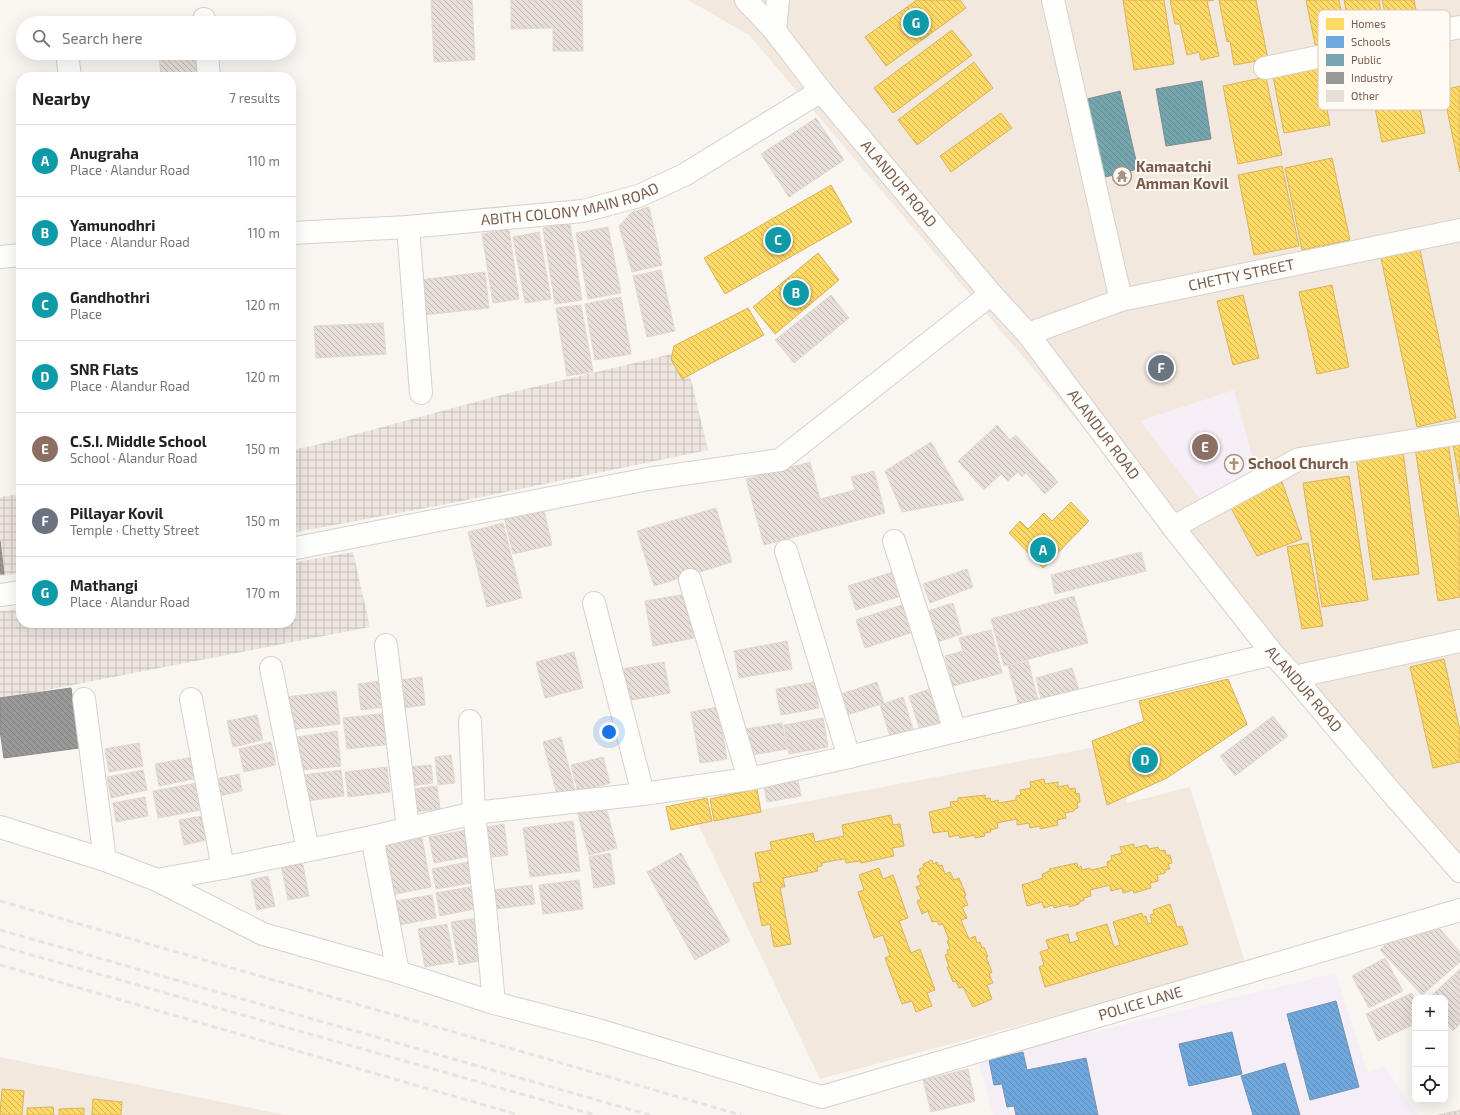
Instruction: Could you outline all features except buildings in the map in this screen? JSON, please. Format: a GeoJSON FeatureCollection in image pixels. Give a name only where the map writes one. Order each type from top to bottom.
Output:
{"type":"FeatureCollection","features":[{"type":"Feature","properties":{"kind":"street","name":"ALANDUR ROAD"},"geometry":{"type":"LineString","coordinates":[[746,0],[775,30],[821,91],[991,294],[1028,334],[1173,527],[1273,654],[1294,676],[1391,792],[1460,871]]}},
{"type":"Feature","properties":{"kind":"street"},"geometry":{"type":"LineString","coordinates":[[775,30],[778,0]]}},
{"type":"Feature","properties":{"kind":"street"},"geometry":{"type":"LineString","coordinates":[[1053,0],[1120,300]]}},
{"type":"Feature","properties":{"kind":"street"},"geometry":{"type":"LineString","coordinates":[[1450,29],[1460,27]]}},
{"type":"Feature","properties":{"kind":"street"},"geometry":{"type":"LineString","coordinates":[[1265,68],[1318,57]]}},
{"type":"Feature","properties":{"kind":"street"},"geometry":{"type":"LineString","coordinates":[[68,60],[69,72]]}},
{"type":"Feature","properties":{"kind":"street"},"geometry":{"type":"LineString","coordinates":[[208,60],[209,72]]}},
{"type":"Feature","properties":{"kind":"street","name":"ABITH COLONY MAIN ROAD"},"geometry":{"type":"LineString","coordinates":[[296,233],[408,227],[583,211],[639,196],[684,175],[821,91]]}},
{"type":"Feature","properties":{"kind":"street"},"geometry":{"type":"LineString","coordinates":[[408,227],[421,393]]}},
{"type":"Feature","properties":{"kind":"street","name":"CHETTY STREET"},"geometry":{"type":"LineString","coordinates":[[1028,334],[1120,300],[1460,230]]}},
{"type":"Feature","properties":{"kind":"street"},"geometry":{"type":"LineString","coordinates":[[0,257],[16,256]]}},
{"type":"Feature","properties":{"kind":"street"},"geometry":{"type":"LineString","coordinates":[[296,548],[648,480],[780,460],[991,294]]}},
{"type":"Feature","properties":{"kind":"street"},"geometry":{"type":"LineString","coordinates":[[1173,527],[1299,459],[1460,433]]}},
{"type":"Feature","properties":{"kind":"street"},"geometry":{"type":"LineString","coordinates":[[894,541],[955,731]]}},
{"type":"Feature","properties":{"kind":"street"},"geometry":{"type":"LineString","coordinates":[[786,551],[849,757]]}},
{"type":"Feature","properties":{"kind":"street"},"geometry":{"type":"LineString","coordinates":[[690,580],[749,779]]}},
{"type":"Feature","properties":{"kind":"street"},"geometry":{"type":"LineString","coordinates":[[0,595],[16,593]]}},
{"type":"Feature","properties":{"kind":"street"},"geometry":{"type":"LineString","coordinates":[[594,604],[643,794]]}},
{"type":"Feature","properties":{"kind":"street"},"geometry":{"type":"LineString","coordinates":[[1294,676],[1460,641]]}},
{"type":"Feature","properties":{"kind":"street"},"geometry":{"type":"LineString","coordinates":[[386,645],[408,828]]}},
{"type":"Feature","properties":{"kind":"street"},"geometry":{"type":"LineString","coordinates":[[157,880],[372,837],[474,813],[643,794],[749,779],[849,757],[1273,654]]}},
{"type":"Feature","properties":{"kind":"street"},"geometry":{"type":"LineString","coordinates":[[270,668],[308,850]]}},
{"type":"Feature","properties":{"kind":"street"},"geometry":{"type":"LineString","coordinates":[[191,698],[223,868]]}},
{"type":"Feature","properties":{"kind":"street"},"geometry":{"type":"LineString","coordinates":[[84,699],[105,860]]}},
{"type":"Feature","properties":{"kind":"street"},"geometry":{"type":"LineString","coordinates":[[0,826],[105,860],[157,880],[263,934],[398,972],[494,1003],[474,813],[470,721]]}},
{"type":"Feature","properties":{"kind":"street"},"geometry":{"type":"LineString","coordinates":[[372,837],[398,972]]}},
{"type":"Feature","properties":{"kind":"street","name":"POLICE LANE"},"geometry":{"type":"LineString","coordinates":[[494,1003],[598,1030],[822,1097],[1460,910]]}},
{"type":"Feature","properties":{"kind":"shaded area"},"geometry":{"type":"Polygon","coordinates":[[[688,0],[1460,0],[1460,870],[749,35],[688,0]]]}},
{"type":"Feature","properties":{"kind":"shaded area"},"geometry":{"type":"Polygon","coordinates":[[[684,351],[708,450],[452,503],[296,532],[296,449],[316,445],[505,394],[684,351]]]}},
{"type":"Feature","properties":{"kind":"shaded area"},"geometry":{"type":"Polygon","coordinates":[[[1234,390],[1257,474],[1201,500],[1140,421],[1234,390]]]}},
{"type":"Feature","properties":{"kind":"shaded area"},"geometry":{"type":"Polygon","coordinates":[[[16,495],[16,574],[0,576],[0,497],[16,495]]]}},
{"type":"Feature","properties":{"kind":"shaded area"},"geometry":{"type":"Polygon","coordinates":[[[353,552],[370,627],[0,699],[0,611],[16,609],[16,628],[296,628],[296,562],[353,552]]]}},
{"type":"Feature","properties":{"kind":"shaded area"},"geometry":{"type":"Polygon","coordinates":[[[1106,745],[1127,803],[1190,787],[1246,965],[820,1079],[697,822],[1106,745]]]}},
{"type":"Feature","properties":{"kind":"shaded area"},"geometry":{"type":"Polygon","coordinates":[[[1336,973],[1367,1072],[1384,1066],[1418,1115],[993,1115],[978,1060],[1336,973]]]}},
{"type":"Feature","properties":{"kind":"shaded area"},"geometry":{"type":"Polygon","coordinates":[[[0,1057],[138,1085],[285,1115],[0,1115],[0,1057]]]}},
{"type":"Feature","properties":{"kind":"railway"},"geometry":{"type":"LineString","coordinates":[[0,901],[741,1115]]}},
{"type":"Feature","properties":{"kind":"railway"},"geometry":{"type":"LineString","coordinates":[[0,930],[650,1115]]}},
{"type":"Feature","properties":{"kind":"railway"},"geometry":{"type":"LineString","coordinates":[[0,946],[595,1115]]}},
{"type":"Feature","properties":{"kind":"railway"},"geometry":{"type":"LineString","coordinates":[[0,965],[519,1115]]}},
{"type":"Feature","properties":{"kind":"place","name":"Mathangi"},"geometry":{"type":"Point","coordinates":[916,23]}},
{"type":"Feature","properties":{"kind":"place","name":"Kamaatchi Amman Kovil"},"geometry":{"type":"Point","coordinates":[1122,176]}},
{"type":"Feature","properties":{"kind":"place","name":"Gandhothri"},"geometry":{"type":"Point","coordinates":[778,240]}},
{"type":"Feature","properties":{"kind":"place","name":"Yamunodhri"},"geometry":{"type":"Point","coordinates":[796,293]}},
{"type":"Feature","properties":{"kind":"place","name":"Pillayar Kovil"},"geometry":{"type":"Point","coordinates":[1161,368]}},
{"type":"Feature","properties":{"kind":"place","name":"C.S.I. Middle School"},"geometry":{"type":"Point","coordinates":[1205,447]}},
{"type":"Feature","properties":{"kind":"place","name":"School Church"},"geometry":{"type":"Point","coordinates":[1234,464]}},
{"type":"Feature","properties":{"kind":"place","name":"Anugraha"},"geometry":{"type":"Point","coordinates":[1043,550]}},
{"type":"Feature","properties":{"kind":"place","name":"SNR Flats"},"geometry":{"type":"Point","coordinates":[1145,760]}}]}
